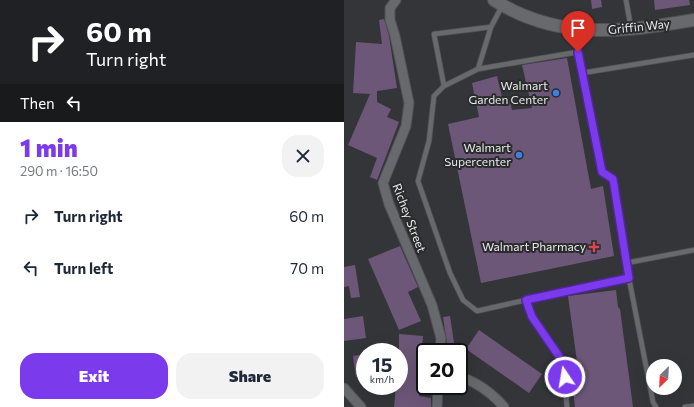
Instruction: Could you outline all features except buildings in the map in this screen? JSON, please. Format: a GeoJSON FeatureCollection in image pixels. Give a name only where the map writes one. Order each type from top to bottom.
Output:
{"type":"FeatureCollection","features":[{"type":"Feature","properties":{"kind":"street","name":"Richey Street"},"geometry":{"type":"LineString","coordinates":[[396,0],[390,8],[390,20],[395,36],[409,103],[406,126],[383,183],[389,204],[432,305],[440,343]]}},
{"type":"Feature","properties":{"kind":"street","name":"Griffin Way"},"geometry":{"type":"LineString","coordinates":[[498,2],[551,26],[581,30],[607,31],[631,29],[694,20]]}},
{"type":"Feature","properties":{"kind":"street"},"geometry":{"type":"LineString","coordinates":[[468,379],[474,381],[499,400],[504,407]]}},
{"type":"Feature","properties":{"kind":"street"},"geometry":{"type":"LineString","coordinates":[[344,388],[360,407]]}},
{"type":"Feature","properties":{"kind":"street"},"geometry":{"type":"LineString","coordinates":[[437,407],[438,395]]}},
{"type":"Feature","properties":{"kind":"lane"},"geometry":{"type":"LineString","coordinates":[[626,0],[631,29]]}},
{"type":"Feature","properties":{"kind":"lane"},"geometry":{"type":"LineString","coordinates":[[478,69],[498,2]]}},
{"type":"Feature","properties":{"kind":"lane"},"geometry":{"type":"LineString","coordinates":[[444,86],[434,34],[491,27]]}},
{"type":"Feature","properties":{"kind":"lane"},"geometry":{"type":"LineString","coordinates":[[581,30],[578,52],[582,73],[602,172],[613,179],[626,263],[653,402],[656,407]]}},
{"type":"Feature","properties":{"kind":"lane"},"geometry":{"type":"LineString","coordinates":[[578,52],[478,69],[444,86],[434,96],[429,141],[418,181],[450,273],[463,300],[477,311],[629,278]]}},
{"type":"Feature","properties":{"kind":"lane"},"geometry":{"type":"LineString","coordinates":[[582,73],[694,54]]}},
{"type":"Feature","properties":{"kind":"lane"},"geometry":{"type":"LineString","coordinates":[[626,263],[694,250]]}},
{"type":"Feature","properties":{"kind":"lane"},"geometry":{"type":"LineString","coordinates":[[526,300],[532,317],[563,362],[567,407]]}},
{"type":"Feature","properties":{"kind":"lane"},"geometry":{"type":"LineString","coordinates":[[685,407],[694,406]]}},
{"type":"Feature","properties":{"kind":"place","name":"Walmart Garden Center"},"geometry":{"type":"Point","coordinates":[556,93]}},
{"type":"Feature","properties":{"kind":"place","name":"Walmart Supercenter"},"geometry":{"type":"Point","coordinates":[519,155]}},
{"type":"Feature","properties":{"kind":"place","name":"Walmart Pharmacy"},"geometry":{"type":"Point","coordinates":[594,247]}},
{"type":"Feature","properties":{"kind":"route"},"geometry":{"type":"LineString","coordinates":[[565,377],[563,362],[532,317],[526,300],[629,278],[613,179],[602,172],[578,52]]}}]}
